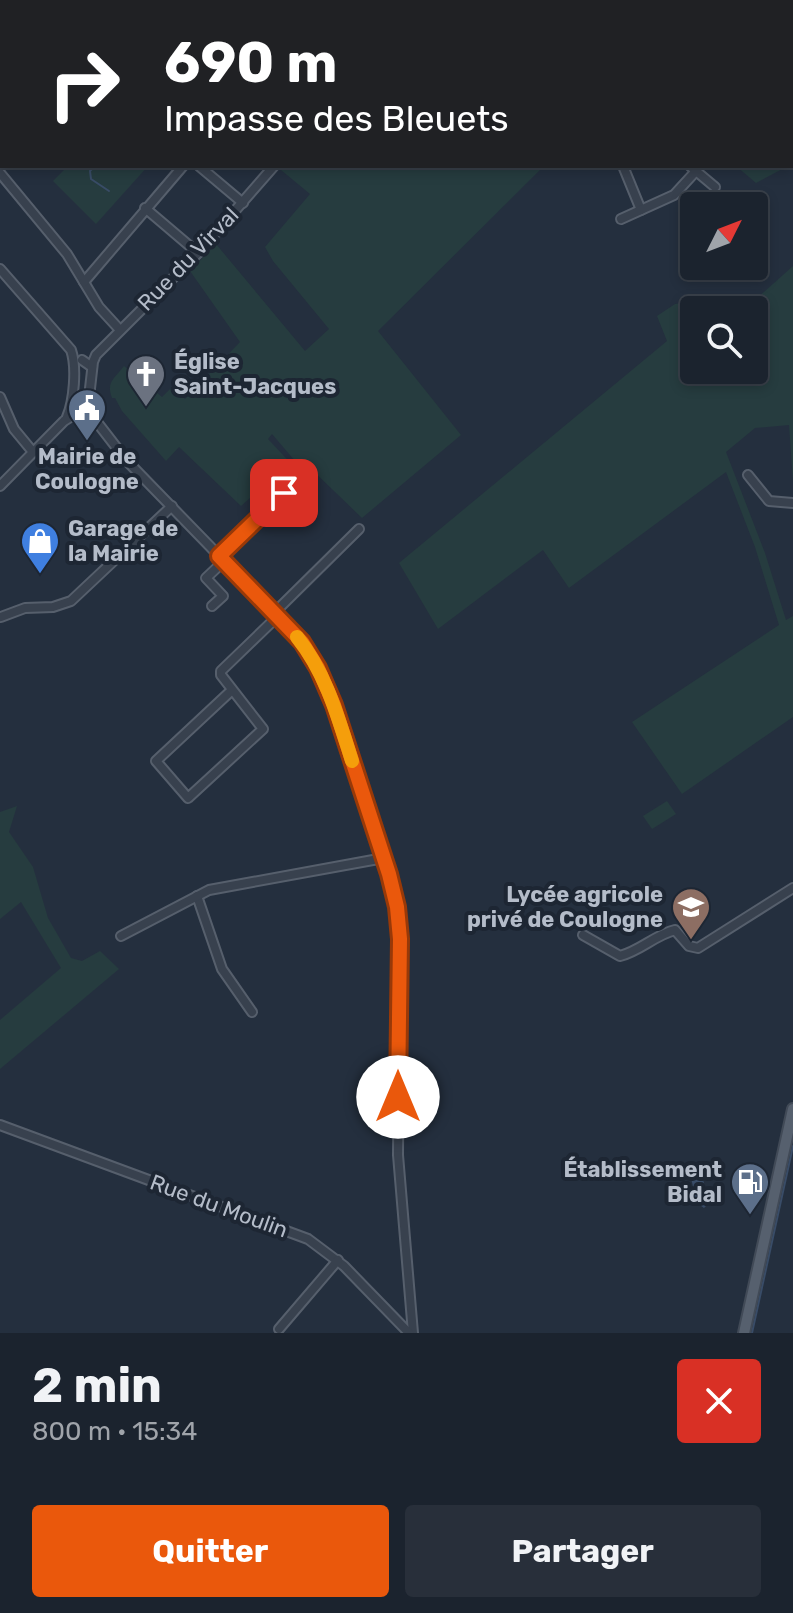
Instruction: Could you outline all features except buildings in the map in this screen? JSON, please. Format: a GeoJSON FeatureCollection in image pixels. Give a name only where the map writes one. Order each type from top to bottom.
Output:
{"type":"FeatureCollection","features":[{"type":"Feature","properties":{"kind":"main road"},"geometry":{"type":"LineString","coordinates":[[744,1333],[793,1109]]}},
{"type":"Feature","properties":{"kind":"street"},"geometry":{"type":"LineString","coordinates":[[84,282],[181,168]]}},
{"type":"Feature","properties":{"kind":"street"},"geometry":{"type":"LineString","coordinates":[[201,168],[243,203]]}},
{"type":"Feature","properties":{"kind":"street","name":"Rue du Virval"},"geometry":{"type":"LineString","coordinates":[[73,366],[100,350],[198,253],[272,168]]}},
{"type":"Feature","properties":{"kind":"street"},"geometry":{"type":"LineString","coordinates":[[624,168],[641,210]]}},
{"type":"Feature","properties":{"kind":"street"},"geometry":{"type":"LineString","coordinates":[[621,219],[677,193],[693,168],[715,187]]}},
{"type":"Feature","properties":{"kind":"street"},"geometry":{"type":"LineString","coordinates":[[0,173],[67,254],[99,307],[120,330]]}},
{"type":"Feature","properties":{"kind":"street"},"geometry":{"type":"LineString","coordinates":[[145,208],[198,253]]}},
{"type":"Feature","properties":{"kind":"street"},"geometry":{"type":"LineString","coordinates":[[0,269],[69,347],[73,356],[69,414],[0,486]]}},
{"type":"Feature","properties":{"kind":"street","name":"Rue du Virval"},"geometry":{"type":"LineString","coordinates":[[83,409],[90,402],[92,367],[100,350]]}},
{"type":"Feature","properties":{"kind":"street"},"geometry":{"type":"LineString","coordinates":[[82,360],[92,367]]}},
{"type":"Feature","properties":{"kind":"street"},"geometry":{"type":"LineString","coordinates":[[0,397],[9,420],[33,452]]}},
{"type":"Feature","properties":{"kind":"street"},"geometry":{"type":"LineString","coordinates":[[71,402],[74,408],[83,409],[121,454],[276,614],[306,648],[329,689],[384,858],[399,926],[398,1155],[411,1333]]}},
{"type":"Feature","properties":{"kind":"street"},"geometry":{"type":"LineString","coordinates":[[64,421],[83,409]]}},
{"type":"Feature","properties":{"kind":"street"},"geometry":{"type":"LineString","coordinates":[[0,426],[9,420]]}},
{"type":"Feature","properties":{"kind":"street"},"geometry":{"type":"LineString","coordinates":[[212,606],[223,596],[206,578],[305,472]]}},
{"type":"Feature","properties":{"kind":"street"},"geometry":{"type":"LineString","coordinates":[[748,475],[769,501],[793,503]]}},
{"type":"Feature","properties":{"kind":"street"},"geometry":{"type":"LineString","coordinates":[[0,618],[25,608],[53,607],[71,601],[172,506]]}},
{"type":"Feature","properties":{"kind":"street"},"geometry":{"type":"LineString","coordinates":[[232,690],[156,761],[188,798],[263,729],[221,671],[359,529]]}},
{"type":"Feature","properties":{"kind":"street"},"geometry":{"type":"LineString","coordinates":[[121,936],[197,896],[229,885],[384,858]]}},
{"type":"Feature","properties":{"kind":"street"},"geometry":{"type":"LineString","coordinates":[[583,935],[620,956],[675,930],[689,946],[698,948],[793,888]]}},
{"type":"Feature","properties":{"kind":"street"},"geometry":{"type":"LineString","coordinates":[[197,896],[222,969],[252,1012]]}},
{"type":"Feature","properties":{"kind":"street","name":"Rue du Moulin"},"geometry":{"type":"LineString","coordinates":[[0,1125],[295,1233],[338,1260],[411,1333]]}},
{"type":"Feature","properties":{"kind":"street"},"geometry":{"type":"LineString","coordinates":[[279,1329],[338,1260]]}},
{"type":"Feature","properties":{"kind":"green space"},"geometry":{"type":"Polygon","coordinates":[[[66,168],[146,168],[96,224],[53,181],[66,168]]]}},
{"type":"Feature","properties":{"kind":"green space"},"geometry":{"type":"Polygon","coordinates":[[[542,168],[378,331],[461,435],[362,518],[306,464],[301,468],[272,434],[268,439],[298,471],[261,506],[251,497],[241,506],[179,447],[166,461],[110,393],[112,381],[124,366],[162,397],[172,387],[185,399],[240,342],[190,271],[216,244],[305,351],[329,329],[265,247],[310,194],[281,170],[542,168]]]}},
{"type":"Feature","properties":{"kind":"green space"},"geometry":{"type":"Polygon","coordinates":[[[738,168],[784,168],[756,183],[738,168]]]}},
{"type":"Feature","properties":{"kind":"green space"},"geometry":{"type":"Polygon","coordinates":[[[793,266],[793,482],[789,425],[755,428],[726,452],[765,553],[786,620],[793,616],[793,717],[682,794],[632,722],[779,625],[755,547],[726,472],[569,588],[543,550],[438,629],[399,563],[667,341],[657,316],[680,304],[680,384],[768,384],[768,296],[759,296],[793,266]]]}},
{"type":"Feature","properties":{"kind":"green space"},"geometry":{"type":"Polygon","coordinates":[[[667,801],[676,814],[652,829],[643,816],[667,801]]]}},
{"type":"Feature","properties":{"kind":"green space"},"geometry":{"type":"Polygon","coordinates":[[[17,806],[9,832],[33,867],[48,918],[71,958],[82,961],[100,951],[119,969],[0,1069],[0,1020],[61,968],[21,902],[0,919],[0,812],[17,806]]]}},
{"type":"Feature","properties":{"kind":"water"},"geometry":{"type":"Polygon","coordinates":[[[697,1168],[706,1190],[707,1205],[704,1208],[697,1203],[690,1174],[691,1169],[697,1168]]]}},
{"type":"Feature","properties":{"kind":"waterway"},"geometry":{"type":"LineString","coordinates":[[93,168],[90,171],[91,179],[109,191]]}},
{"type":"Feature","properties":{"kind":"waterway"},"geometry":{"type":"LineString","coordinates":[[752,1333],[793,1146]]}},
{"type":"Feature","properties":{"kind":"slow traffic"},"geometry":{"type":"LineString","coordinates":[[297,637],[329,689],[352,761]]}},
{"type":"Feature","properties":{"kind":"place","name":"Église Saint-Jacques"},"geometry":{"type":"Point","coordinates":[146,408]}},
{"type":"Feature","properties":{"kind":"place","name":"Mairie de Coulogne"},"geometry":{"type":"Point","coordinates":[87,442]}},
{"type":"Feature","properties":{"kind":"place","name":"Garage de la Mairie"},"geometry":{"type":"Point","coordinates":[40,575]}},
{"type":"Feature","properties":{"kind":"place","name":"Lycée agricole privé de Coulogne"},"geometry":{"type":"Point","coordinates":[691,941]}},
{"type":"Feature","properties":{"kind":"place","name":"Établissement Bidal"},"geometry":{"type":"Point","coordinates":[750,1216]}},
{"type":"Feature","properties":{"kind":"route"},"geometry":{"type":"LineString","coordinates":[[284,493],[219,556],[302,642],[329,689],[397,907],[400,939],[398,1097]]}}]}
